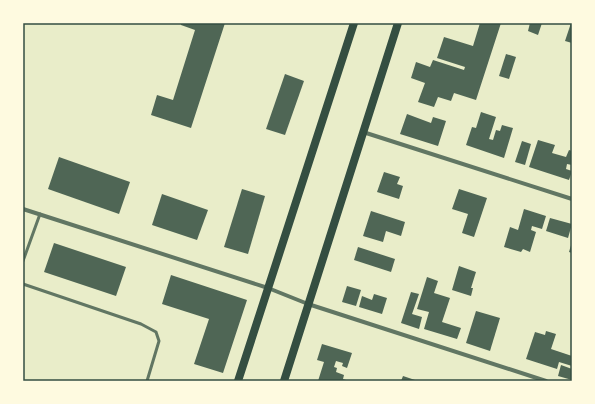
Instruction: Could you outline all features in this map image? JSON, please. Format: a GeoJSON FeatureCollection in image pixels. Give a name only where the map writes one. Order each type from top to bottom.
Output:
{"type":"FeatureCollection","features":[{"type":"Feature","properties":{"kind":"main road"},"geometry":{"type":"LineString","coordinates":[[238,381],[354,23]]}},
{"type":"Feature","properties":{"kind":"main road"},"geometry":{"type":"LineString","coordinates":[[284,381],[398,23]]}},
{"type":"Feature","properties":{"kind":"street"},"geometry":{"type":"LineString","coordinates":[[363,132],[572,199]]}},
{"type":"Feature","properties":{"kind":"street"},"geometry":{"type":"LineString","coordinates":[[23,209],[268,288],[308,304],[546,381]]}},
{"type":"Feature","properties":{"kind":"lane"},"geometry":{"type":"LineString","coordinates":[[23,261],[40,214]]}},
{"type":"Feature","properties":{"kind":"lane"},"geometry":{"type":"LineString","coordinates":[[23,284],[141,324],[156,332],[159,342],[147,381]]}},
{"type":"Feature","properties":{"kind":"building"},"geometry":{"type":"Polygon","coordinates":[[[181,23],[225,23],[191,128],[151,115],[157,95],[173,100],[195,30],[181,25],[181,23]]]}},
{"type":"Feature","properties":{"kind":"building"},"geometry":{"type":"Polygon","coordinates":[[[480,23],[501,23],[476,100],[454,93],[451,101],[438,97],[434,107],[418,102],[425,83],[411,78],[416,62],[430,67],[433,60],[464,70],[465,67],[437,58],[444,37],[473,46],[480,23]]]}},
{"type":"Feature","properties":{"kind":"building"},"geometry":{"type":"Polygon","coordinates":[[[530,23],[542,23],[538,35],[528,31],[530,23]]]}},
{"type":"Feature","properties":{"kind":"building"},"geometry":{"type":"Polygon","coordinates":[[[572,23],[572,43],[565,41],[572,23]]]}},
{"type":"Feature","properties":{"kind":"building"},"geometry":{"type":"Polygon","coordinates":[[[506,54],[516,57],[509,79],[499,76],[506,54]]]}},
{"type":"Feature","properties":{"kind":"building"},"geometry":{"type":"Polygon","coordinates":[[[285,74],[304,81],[285,135],[266,129],[285,74]]]}},
{"type":"Feature","properties":{"kind":"building"},"geometry":{"type":"Polygon","coordinates":[[[481,112],[496,117],[489,139],[493,140],[496,130],[500,131],[502,125],[513,128],[504,158],[466,145],[472,127],[476,128],[481,112]]]}},
{"type":"Feature","properties":{"kind":"building"},"geometry":{"type":"Polygon","coordinates":[[[407,114],[431,123],[433,117],[446,121],[438,146],[400,134],[407,114]]]}},
{"type":"Feature","properties":{"kind":"building"},"geometry":{"type":"Polygon","coordinates":[[[538,140],[555,145],[552,153],[566,157],[569,150],[572,151],[572,165],[567,164],[566,169],[572,171],[569,180],[529,167],[538,140]]]}},
{"type":"Feature","properties":{"kind":"building"},"geometry":{"type":"Polygon","coordinates":[[[522,141],[531,144],[525,165],[515,162],[522,141]]]}},
{"type":"Feature","properties":{"kind":"building"},"geometry":{"type":"Polygon","coordinates":[[[59,157],[130,182],[119,214],[48,189],[59,157]]]}},
{"type":"Feature","properties":{"kind":"building"},"geometry":{"type":"Polygon","coordinates":[[[384,172],[400,177],[397,184],[403,186],[399,199],[377,192],[384,172]]]}},
{"type":"Feature","properties":{"kind":"building"},"geometry":{"type":"Polygon","coordinates":[[[242,189],[265,196],[248,254],[224,247],[242,189]]]}},
{"type":"Feature","properties":{"kind":"building"},"geometry":{"type":"Polygon","coordinates":[[[459,189],[487,198],[474,237],[462,233],[468,214],[452,209],[459,189]]]}},
{"type":"Feature","properties":{"kind":"building"},"geometry":{"type":"Polygon","coordinates":[[[162,194],[208,210],[197,240],[152,225],[162,194]]]}},
{"type":"Feature","properties":{"kind":"building"},"geometry":{"type":"Polygon","coordinates":[[[524,209],[546,216],[542,229],[532,226],[531,230],[536,232],[530,252],[523,249],[521,252],[504,247],[510,227],[518,230],[524,209]]]}},
{"type":"Feature","properties":{"kind":"building"},"geometry":{"type":"Polygon","coordinates":[[[371,211],[405,222],[401,236],[386,231],[383,242],[363,236],[371,211]]]}},
{"type":"Feature","properties":{"kind":"building"},"geometry":{"type":"Polygon","coordinates":[[[550,218],[572,224],[568,238],[546,231],[550,218]]]}},
{"type":"Feature","properties":{"kind":"building"},"geometry":{"type":"Polygon","coordinates":[[[572,242],[572,253],[569,252],[572,242]]]}},
{"type":"Feature","properties":{"kind":"building"},"geometry":{"type":"Polygon","coordinates":[[[54,243],[126,267],[116,296],[44,272],[54,243]]]}},
{"type":"Feature","properties":{"kind":"building"},"geometry":{"type":"Polygon","coordinates":[[[358,247],[395,259],[391,272],[354,260],[358,247]]]}},
{"type":"Feature","properties":{"kind":"building"},"geometry":{"type":"Polygon","coordinates":[[[459,266],[476,272],[471,288],[473,288],[471,296],[452,290],[459,266]]]}},
{"type":"Feature","properties":{"kind":"building"},"geometry":{"type":"Polygon","coordinates":[[[171,275],[247,300],[223,373],[194,364],[209,319],[162,304],[171,275]]]}},
{"type":"Feature","properties":{"kind":"building"},"geometry":{"type":"Polygon","coordinates":[[[427,277],[438,281],[434,293],[450,298],[442,322],[461,328],[457,339],[424,329],[429,312],[417,309],[427,277]]]}},
{"type":"Feature","properties":{"kind":"building"},"geometry":{"type":"Polygon","coordinates":[[[347,286],[361,290],[356,306],[342,302],[347,286]]]}},
{"type":"Feature","properties":{"kind":"building"},"geometry":{"type":"Polygon","coordinates":[[[411,292],[419,294],[412,314],[422,317],[419,329],[401,323],[411,292]]]}},
{"type":"Feature","properties":{"kind":"building"},"geometry":{"type":"Polygon","coordinates":[[[374,294],[387,298],[382,314],[359,307],[362,296],[372,300],[374,294]]]}},
{"type":"Feature","properties":{"kind":"building"},"geometry":{"type":"Polygon","coordinates":[[[476,311],[500,318],[490,351],[466,343],[476,311]]]}},
{"type":"Feature","properties":{"kind":"building"},"geometry":{"type":"Polygon","coordinates":[[[546,331],[556,334],[551,349],[572,356],[572,366],[559,362],[557,369],[526,359],[535,332],[545,335],[546,331]]]}},
{"type":"Feature","properties":{"kind":"building"},"geometry":{"type":"Polygon","coordinates":[[[322,344],[352,353],[347,368],[342,366],[343,363],[336,361],[334,367],[337,368],[336,372],[344,375],[343,379],[349,381],[318,381],[324,362],[317,360],[322,344]]]}},
{"type":"Feature","properties":{"kind":"building"},"geometry":{"type":"Polygon","coordinates":[[[561,365],[572,369],[572,380],[558,376],[561,365]]]}},
{"type":"Feature","properties":{"kind":"building"},"geometry":{"type":"Polygon","coordinates":[[[403,376],[418,381],[401,381],[403,376]]]}}]}
